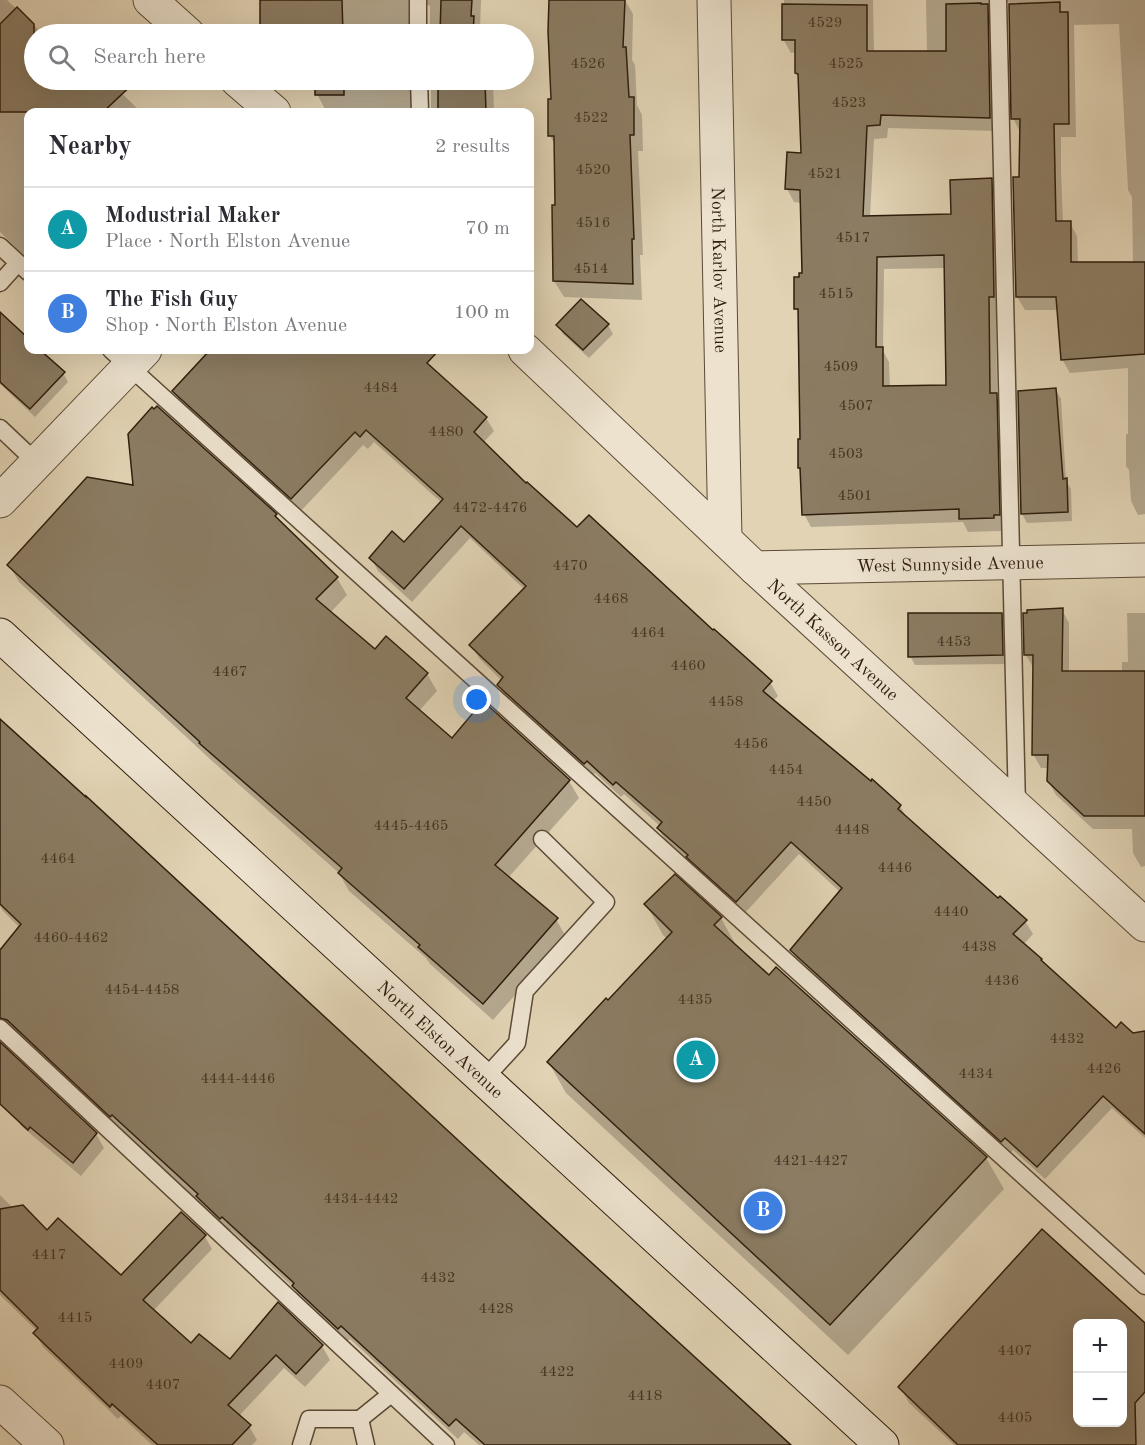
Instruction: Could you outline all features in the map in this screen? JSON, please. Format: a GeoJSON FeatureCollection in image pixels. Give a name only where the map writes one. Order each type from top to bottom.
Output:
{"type":"FeatureCollection","features":[{"type":"Feature","properties":{"kind":"street"},"geometry":{"type":"LineString","coordinates":[[150,0],[177,24]]}},
{"type":"Feature","properties":{"kind":"street","name":"North Karlov Avenue"},"geometry":{"type":"LineString","coordinates":[[714,0],[725,539]]}},
{"type":"Feature","properties":{"kind":"street"},"geometry":{"type":"LineString","coordinates":[[249,90],[269,108]]}},
{"type":"Feature","properties":{"kind":"street","name":"North Kasson Avenue"},"geometry":{"type":"LineString","coordinates":[[529,354],[755,568],[1145,925]]}},
{"type":"Feature","properties":{"kind":"street"},"geometry":{"type":"LineString","coordinates":[[0,501],[37,463],[128,355]]}},
{"type":"Feature","properties":{"kind":"street","name":"West Sunnyside Avenue"},"geometry":{"type":"LineString","coordinates":[[755,568],[1145,560]]}},
{"type":"Feature","properties":{"kind":"street","name":"North Elston Avenue"},"geometry":{"type":"LineString","coordinates":[[0,635],[882,1445]]}},
{"type":"Feature","properties":{"kind":"street"},"geometry":{"type":"LineString","coordinates":[[0,1402],[47,1445]]}},
{"type":"Feature","properties":{"kind":"lane"},"geometry":{"type":"LineString","coordinates":[[418,0],[418,24]]}},
{"type":"Feature","properties":{"kind":"lane"},"geometry":{"type":"LineString","coordinates":[[998,0],[1017,807]]}},
{"type":"Feature","properties":{"kind":"lane"},"geometry":{"type":"LineString","coordinates":[[419,90],[420,108]]}},
{"type":"Feature","properties":{"kind":"lane"},"geometry":{"type":"LineString","coordinates":[[0,246],[23,268],[0,283]]}},
{"type":"Feature","properties":{"kind":"lane"},"geometry":{"type":"LineString","coordinates":[[128,355],[1145,1286]]}},
{"type":"Feature","properties":{"kind":"lane"},"geometry":{"type":"LineString","coordinates":[[0,428],[37,463]]}},
{"type":"Feature","properties":{"kind":"lane"},"geometry":{"type":"LineString","coordinates":[[484,1080],[517,1043],[525,991],[606,902],[542,839]]}},
{"type":"Feature","properties":{"kind":"lane"},"geometry":{"type":"LineString","coordinates":[[0,1028],[446,1445]]}},
{"type":"Feature","properties":{"kind":"lane"},"geometry":{"type":"LineString","coordinates":[[301,1445],[309,1419],[360,1419],[391,1394]]}},
{"type":"Feature","properties":{"kind":"lane"},"geometry":{"type":"LineString","coordinates":[[360,1419],[366,1445]]}},
{"type":"Feature","properties":{"kind":"building"},"geometry":{"type":"Polygon","coordinates":[[[260,0],[342,0],[343,24],[260,24],[260,0]]]}},
{"type":"Feature","properties":{"kind":"building"},"geometry":{"type":"Polygon","coordinates":[[[441,0],[472,0],[471,16],[474,16],[474,24],[440,24],[441,0]]]}},
{"type":"Feature","properties":{"kind":"building"},"geometry":{"type":"Polygon","coordinates":[[[549,0],[625,0],[623,47],[626,47],[629,97],[634,97],[634,135],[630,135],[634,239],[632,239],[633,284],[553,281],[552,205],[555,205],[554,136],[548,136],[548,99],[551,99],[549,0]]]}},
{"type":"Feature","properties":{"kind":"building"},"geometry":{"type":"Polygon","coordinates":[[[1060,2],[1060,12],[1068,12],[1069,124],[1054,124],[1056,221],[1071,221],[1071,262],[1145,262],[1145,354],[1061,360],[1056,297],[1016,297],[1013,177],[1019,177],[1020,119],[1011,119],[1009,4],[1060,2]]]}},
{"type":"Feature","properties":{"kind":"building"},"geometry":{"type":"Polygon","coordinates":[[[782,4],[867,5],[867,51],[946,51],[946,4],[988,4],[990,118],[881,115],[880,125],[867,126],[863,216],[951,214],[950,180],[992,178],[994,297],[989,297],[990,393],[997,393],[1000,515],[994,515],[994,518],[959,519],[959,509],[802,515],[800,468],[798,468],[798,439],[800,439],[798,309],[794,309],[794,277],[799,277],[799,273],[802,273],[800,190],[785,189],[787,152],[801,153],[798,74],[795,73],[795,40],[782,40],[782,4]],[[944,255],[877,257],[876,347],[883,347],[883,386],[946,385],[944,255]]]}},
{"type":"Feature","properties":{"kind":"building"},"geometry":{"type":"Polygon","coordinates":[[[17,7],[34,24],[24,24],[24,90],[126,90],[107,108],[24,108],[24,112],[0,112],[0,24],[17,7]]]}},
{"type":"Feature","properties":{"kind":"building"},"geometry":{"type":"Polygon","coordinates":[[[315,90],[344,90],[344,95],[315,95],[315,90]]]}},
{"type":"Feature","properties":{"kind":"building"},"geometry":{"type":"Polygon","coordinates":[[[438,90],[485,90],[486,108],[438,108],[438,90]]]}},
{"type":"Feature","properties":{"kind":"building"},"geometry":{"type":"Polygon","coordinates":[[[581,299],[609,324],[583,350],[556,325],[581,299]]]}},
{"type":"Feature","properties":{"kind":"building"},"geometry":{"type":"Polygon","coordinates":[[[0,312],[24,334],[24,354],[45,354],[65,372],[30,409],[0,382],[0,312]]]}},
{"type":"Feature","properties":{"kind":"building"},"geometry":{"type":"Polygon","coordinates":[[[206,354],[435,354],[427,363],[487,417],[474,432],[526,483],[577,527],[589,515],[713,630],[772,681],[763,691],[871,781],[872,779],[901,805],[898,809],[998,898],[1000,896],[1027,920],[1013,934],[1041,960],[1116,1028],[1121,1022],[1133,1033],[1145,1031],[1145,1134],[1103,1096],[1037,1167],[1005,1138],[1001,1142],[790,950],[842,888],[791,842],[736,902],[657,828],[662,822],[616,782],[613,785],[587,761],[584,764],[497,685],[503,677],[469,645],[526,586],[461,526],[404,589],[369,558],[392,531],[404,542],[443,499],[366,430],[360,437],[355,432],[291,499],[172,391],[206,354]]]}},
{"type":"Feature","properties":{"kind":"building"},"geometry":{"type":"Polygon","coordinates":[[[1056,388],[1063,479],[1067,478],[1068,512],[1021,514],[1018,391],[1056,388]]]}},
{"type":"Feature","properties":{"kind":"building"},"geometry":{"type":"Polygon","coordinates":[[[157,406],[277,514],[275,516],[338,577],[316,599],[375,649],[386,636],[428,673],[406,698],[452,738],[483,701],[570,780],[495,865],[558,918],[483,1004],[338,873],[342,868],[199,743],[7,565],[87,477],[133,485],[128,434],[152,407],[154,409],[157,406]]]}},
{"type":"Feature","properties":{"kind":"building"},"geometry":{"type":"Polygon","coordinates":[[[1063,608],[1062,671],[1145,671],[1145,816],[1084,816],[1047,781],[1048,755],[1032,755],[1033,655],[1024,655],[1023,613],[1027,613],[1027,610],[1063,608]]]}},
{"type":"Feature","properties":{"kind":"building"},"geometry":{"type":"Polygon","coordinates":[[[908,613],[1002,613],[1003,655],[908,657],[908,613]]]}},
{"type":"Feature","properties":{"kind":"building"},"geometry":{"type":"Polygon","coordinates":[[[0,719],[791,1445],[485,1445],[456,1419],[449,1426],[341,1326],[338,1329],[292,1286],[294,1283],[196,1196],[198,1194],[112,1115],[110,1117],[7,1020],[0,1018],[0,950],[21,924],[0,904],[0,719]]]}},
{"type":"Feature","properties":{"kind":"building"},"geometry":{"type":"Polygon","coordinates":[[[675,874],[722,917],[714,925],[769,975],[776,967],[987,1157],[830,1325],[547,1062],[606,998],[608,1000],[672,932],[644,904],[675,874]]]}},
{"type":"Feature","properties":{"kind":"building"},"geometry":{"type":"Polygon","coordinates":[[[0,1042],[97,1133],[73,1163],[30,1127],[28,1130],[0,1104],[0,1042]]]}},
{"type":"Feature","properties":{"kind":"building"},"geometry":{"type":"Polygon","coordinates":[[[23,1205],[47,1230],[58,1218],[121,1275],[181,1212],[206,1235],[143,1300],[191,1343],[199,1334],[230,1359],[278,1302],[323,1345],[296,1374],[276,1355],[228,1405],[251,1425],[232,1445],[158,1445],[112,1404],[110,1407],[33,1333],[38,1328],[0,1290],[0,1209],[23,1205]]]}},
{"type":"Feature","properties":{"kind":"building"},"geometry":{"type":"Polygon","coordinates":[[[1042,1229],[1145,1323],[1145,1392],[1135,1403],[1136,1445],[958,1445],[898,1387],[1042,1229]]]}},
{"type":"Feature","properties":{"kind":"place","name":"Modustrial Maker"},"geometry":{"type":"Point","coordinates":[696,1060]}},
{"type":"Feature","properties":{"kind":"place","name":"The Fish Guy"},"geometry":{"type":"Point","coordinates":[763,1211]}}]}
